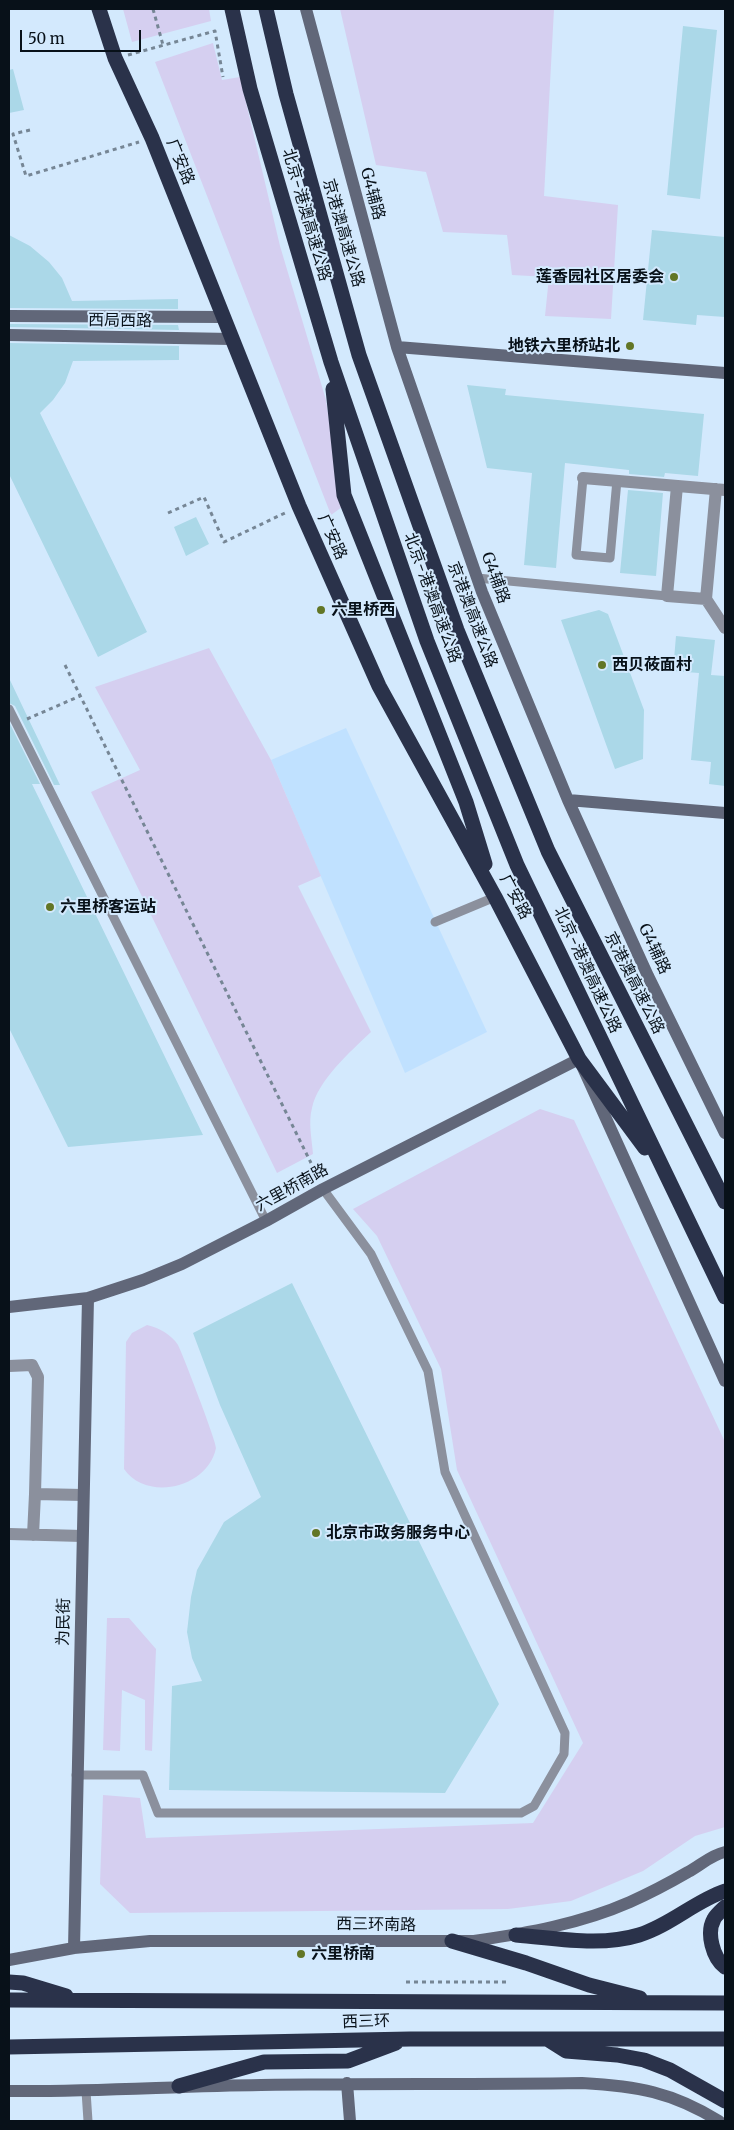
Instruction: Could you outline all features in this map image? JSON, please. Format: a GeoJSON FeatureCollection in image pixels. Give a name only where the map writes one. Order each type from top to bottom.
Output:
{"type":"FeatureCollection","features":[{"type":"Feature","properties":{"kind":"highway","name":"广安路"},"geometry":{"type":"LineString","coordinates":[[99,9],[115,58],[152,138],[299,506],[379,686],[495,897],[579,1059],[665,1175]]}},
{"type":"Feature","properties":{"kind":"highway","name":"北京-港澳高速公路"},"geometry":{"type":"LineString","coordinates":[[232,9],[250,89],[331,362],[427,641],[517,865],[665,1175]]}},
{"type":"Feature","properties":{"kind":"highway","name":"京港澳高速公路"},"geometry":{"type":"LineString","coordinates":[[266,9],[286,94],[358,355],[457,630],[548,851],[725,1202]]}},
{"type":"Feature","properties":{"kind":"highway"},"geometry":{"type":"LineString","coordinates":[[331,362],[344,496],[466,802],[495,897]]}},
{"type":"Feature","properties":{"kind":"highway"},"geometry":{"type":"LineString","coordinates":[[665,1175],[725,1297]]}},
{"type":"Feature","properties":{"kind":"highway"},"geometry":{"type":"LineString","coordinates":[[516,1935],[578,1941],[640,1935],[725,1890]]}},
{"type":"Feature","properties":{"kind":"highway"},"geometry":{"type":"LineString","coordinates":[[725,1907],[713,1920],[710,1939],[720,1964],[725,1968]]}},
{"type":"Feature","properties":{"kind":"highway"},"geometry":{"type":"LineString","coordinates":[[452,1941],[526,1963],[589,1985],[663,2004]]}},
{"type":"Feature","properties":{"kind":"highway"},"geometry":{"type":"LineString","coordinates":[[9,1982],[23,1983],[79,2000]]}},
{"type":"Feature","properties":{"kind":"highway","name":"西三环"},"geometry":{"type":"LineString","coordinates":[[9,2000],[725,2003]]}},
{"type":"Feature","properties":{"kind":"highway"},"geometry":{"type":"LineString","coordinates":[[180,2086],[264,2062],[348,2061],[410,2038]]}},
{"type":"Feature","properties":{"kind":"highway","name":"西三环"},"geometry":{"type":"LineString","coordinates":[[9,2047],[410,2038],[725,2039]]}},
{"type":"Feature","properties":{"kind":"highway"},"geometry":{"type":"LineString","coordinates":[[547,2039],[566,2051],[617,2055],[644,2060],[670,2070],[725,2101]]}},
{"type":"Feature","properties":{"kind":"street","name":"G4辅路"},"geometry":{"type":"LineString","coordinates":[[306,9],[397,347],[477,578],[568,800],[648,976],[725,1133]]}},
{"type":"Feature","properties":{"kind":"street","name":"西局西路"},"geometry":{"type":"LineString","coordinates":[[9,316],[222,317]]}},
{"type":"Feature","properties":{"kind":"street","name":"西局西路"},"geometry":{"type":"LineString","coordinates":[[9,335],[231,339]]}},
{"type":"Feature","properties":{"kind":"street"},"geometry":{"type":"LineString","coordinates":[[397,347],[725,373]]}},
{"type":"Feature","properties":{"kind":"street"},"geometry":{"type":"LineString","coordinates":[[582,478],[720,489],[706,599],[725,628]]}},
{"type":"Feature","properties":{"kind":"street"},"geometry":{"type":"LineString","coordinates":[[677,486],[667,596],[706,599]]}},
{"type":"Feature","properties":{"kind":"street"},"geometry":{"type":"LineString","coordinates":[[568,800],[725,813]]}},
{"type":"Feature","properties":{"kind":"street"},"geometry":{"type":"LineString","coordinates":[[579,1059],[725,1382]]}},
{"type":"Feature","properties":{"kind":"street","name":"六里桥南路"},"geometry":{"type":"LineString","coordinates":[[9,1307],[88,1298],[143,1280],[182,1264],[323,1189],[579,1059]]}},
{"type":"Feature","properties":{"kind":"street","name":"为民街"},"geometry":{"type":"LineString","coordinates":[[74,1948],[76,1775],[88,1298]]}},
{"type":"Feature","properties":{"kind":"street"},"geometry":{"type":"LineString","coordinates":[[9,1366],[32,1365],[38,1377],[33,1535]]}},
{"type":"Feature","properties":{"kind":"street"},"geometry":{"type":"LineString","coordinates":[[35,1494],[83,1495]]}},
{"type":"Feature","properties":{"kind":"street"},"geometry":{"type":"LineString","coordinates":[[9,1534],[82,1536]]}},
{"type":"Feature","properties":{"kind":"street","name":"西三环南路"},"geometry":{"type":"LineString","coordinates":[[9,1960],[74,1948],[150,1941],[474,1941],[516,1935],[563,1925],[628,1903],[667,1884],[710,1857],[725,1852]]}},
{"type":"Feature","properties":{"kind":"street"},"geometry":{"type":"LineString","coordinates":[[347,2083],[350,2121]]}},
{"type":"Feature","properties":{"kind":"street"},"geometry":{"type":"LineString","coordinates":[[9,2091],[86,2091],[180,2086],[347,2083],[617,2085],[663,2093],[720,2121]]}},
{"type":"Feature","properties":{"kind":"lane"},"geometry":{"type":"LineString","coordinates":[[582,478],[576,555],[610,558],[617,480]]}},
{"type":"Feature","properties":{"kind":"lane"},"geometry":{"type":"LineString","coordinates":[[477,578],[667,596]]}},
{"type":"Feature","properties":{"kind":"lane"},"geometry":{"type":"LineString","coordinates":[[9,709],[266,1221]]}},
{"type":"Feature","properties":{"kind":"lane"},"geometry":{"type":"LineString","coordinates":[[435,922],[495,897]]}},
{"type":"Feature","properties":{"kind":"lane"},"geometry":{"type":"LineString","coordinates":[[76,1775],[143,1775],[158,1813],[521,1813],[534,1806],[564,1754],[565,1734],[445,1472],[428,1371],[371,1254],[323,1189]]}},
{"type":"Feature","properties":{"kind":"lane"},"geometry":{"type":"LineString","coordinates":[[86,2091],[88,2121]]}},
{"type":"Feature","properties":{"kind":"path"},"geometry":{"type":"LineString","coordinates":[[153,9],[163,45]]}},
{"type":"Feature","properties":{"kind":"path"},"geometry":{"type":"LineString","coordinates":[[115,58],[214,31],[223,77]]}},
{"type":"Feature","properties":{"kind":"path"},"geometry":{"type":"LineString","coordinates":[[30,130],[13,134],[26,176],[152,138]]}},
{"type":"Feature","properties":{"kind":"path"},"geometry":{"type":"LineString","coordinates":[[168,513],[204,497],[224,542],[299,506]]}},
{"type":"Feature","properties":{"kind":"path"},"geometry":{"type":"LineString","coordinates":[[64,665],[310,1163]]}},
{"type":"Feature","properties":{"kind":"path"},"geometry":{"type":"LineString","coordinates":[[15,724],[80,696]]}},
{"type":"Feature","properties":{"kind":"path"},"geometry":{"type":"LineString","coordinates":[[406,1982],[509,1982]]}},
{"type":"Feature","properties":{"kind":"shaded area"},"geometry":{"type":"Polygon","coordinates":[[[123,9],[209,9],[211,21],[132,42],[123,9]]]}},
{"type":"Feature","properties":{"kind":"shaded area"},"geometry":{"type":"Polygon","coordinates":[[[340,9],[554,9],[544,196],[618,205],[611,319],[545,316],[549,277],[512,275],[507,235],[443,232],[426,172],[376,165],[340,9]]]}},
{"type":"Feature","properties":{"kind":"shaded area"},"geometry":{"type":"Polygon","coordinates":[[[213,43],[222,80],[240,77],[280,246],[326,400],[342,507],[331,515],[155,62],[213,43]]]}},
{"type":"Feature","properties":{"kind":"shaded area"},"geometry":{"type":"Polygon","coordinates":[[[209,648],[271,760],[321,876],[298,886],[371,1032],[336,1067],[315,1098],[310,1119],[313,1154],[277,1173],[91,792],[140,770],[95,687],[209,648]]]}},
{"type":"Feature","properties":{"kind":"shaded area"},"geometry":{"type":"Polygon","coordinates":[[[346,728],[487,1032],[405,1073],[271,760],[346,728]]]}},
{"type":"Feature","properties":{"kind":"shaded area"},"geometry":{"type":"Polygon","coordinates":[[[540,1109],[574,1120],[725,1442],[725,1827],[695,1836],[643,1871],[571,1901],[508,1909],[130,1913],[100,1884],[103,1795],[140,1798],[146,1838],[533,1823],[583,1743],[457,1470],[441,1369],[377,1236],[353,1209],[540,1109]]]}},
{"type":"Feature","properties":{"kind":"shaded area"},"geometry":{"type":"Polygon","coordinates":[[[147,1325],[164,1332],[178,1345],[206,1416],[216,1448],[211,1462],[201,1473],[189,1481],[176,1486],[161,1487],[147,1485],[134,1479],[124,1469],[126,1342],[132,1333],[147,1325]]]}},
{"type":"Feature","properties":{"kind":"shaded area"},"geometry":{"type":"Polygon","coordinates":[[[107,1618],[129,1618],[156,1649],[152,1751],[145,1750],[145,1700],[122,1690],[120,1751],[103,1750],[107,1618]]]}},
{"type":"Feature","properties":{"kind":"building"},"geometry":{"type":"Polygon","coordinates":[[[683,26],[717,30],[700,199],[667,195],[683,26]]]}},
{"type":"Feature","properties":{"kind":"building"},"geometry":{"type":"Polygon","coordinates":[[[13,69],[24,110],[9,113],[9,70],[13,69]]]}},
{"type":"Feature","properties":{"kind":"building","name":"莲香园社区居委会"},"geometry":{"type":"Polygon","coordinates":[[[652,230],[725,237],[725,317],[697,315],[696,325],[643,320],[652,230]]]}},
{"type":"Feature","properties":{"kind":"building"},"geometry":{"type":"Polygon","coordinates":[[[9,235],[30,246],[49,262],[62,278],[72,301],[178,299],[178,309],[9,308],[9,235]]]}},
{"type":"Feature","properties":{"kind":"building"},"geometry":{"type":"Polygon","coordinates":[[[9,324],[178,325],[179,330],[9,327],[9,324]]]}},
{"type":"Feature","properties":{"kind":"building"},"geometry":{"type":"Polygon","coordinates":[[[9,343],[179,346],[179,360],[73,361],[65,383],[53,400],[40,413],[147,632],[98,657],[9,474],[9,343]]]}},
{"type":"Feature","properties":{"kind":"building"},"geometry":{"type":"Polygon","coordinates":[[[467,385],[506,389],[505,395],[704,414],[698,476],[665,473],[664,477],[629,474],[629,470],[565,463],[556,568],[524,565],[532,473],[487,468],[467,385]]]}},
{"type":"Feature","properties":{"kind":"building"},"geometry":{"type":"Polygon","coordinates":[[[628,490],[663,493],[656,576],[620,573],[628,490]]]}},
{"type":"Feature","properties":{"kind":"building"},"geometry":{"type":"Polygon","coordinates":[[[196,517],[209,544],[186,556],[174,527],[196,517]]]}},
{"type":"Feature","properties":{"kind":"building","name":"西贝莜面村"},"geometry":{"type":"Polygon","coordinates":[[[599,610],[608,614],[644,710],[643,759],[615,769],[561,620],[599,610]]]}},
{"type":"Feature","properties":{"kind":"building"},"geometry":{"type":"Polygon","coordinates":[[[676,636],[715,640],[711,675],[725,676],[725,786],[709,784],[711,762],[691,760],[699,673],[673,671],[676,636]]]}},
{"type":"Feature","properties":{"kind":"building"},"geometry":{"type":"Polygon","coordinates":[[[9,678],[60,785],[54,785],[15,706],[9,703],[9,678]]]}},
{"type":"Feature","properties":{"kind":"building","name":"六里桥客运站"},"geometry":{"type":"Polygon","coordinates":[[[9,722],[40,784],[32,784],[203,1135],[68,1147],[9,1028],[9,722]]]}},
{"type":"Feature","properties":{"kind":"building","name":"北京市政务服务中心"},"geometry":{"type":"Polygon","coordinates":[[[292,1283],[499,1704],[445,1793],[169,1790],[172,1686],[202,1681],[192,1658],[187,1632],[191,1597],[197,1570],[224,1522],[261,1497],[220,1405],[193,1333],[292,1283]]]}},
{"type":"Feature","properties":{"kind":"place","name":"莲香园社区居委会"},"geometry":{"type":"Point","coordinates":[674,277]}},
{"type":"Feature","properties":{"kind":"place","name":"地铁六里桥站北"},"geometry":{"type":"Point","coordinates":[630,346]}},
{"type":"Feature","properties":{"kind":"place","name":"六里桥西"},"geometry":{"type":"Point","coordinates":[321,610]}},
{"type":"Feature","properties":{"kind":"place","name":"西贝莜面村"},"geometry":{"type":"Point","coordinates":[602,665]}},
{"type":"Feature","properties":{"kind":"place","name":"六里桥客运站"},"geometry":{"type":"Point","coordinates":[50,907]}},
{"type":"Feature","properties":{"kind":"place","name":"北京市政务服务中心"},"geometry":{"type":"Point","coordinates":[316,1533]}},
{"type":"Feature","properties":{"kind":"place","name":"六里桥南"},"geometry":{"type":"Point","coordinates":[301,1954]}}]}
